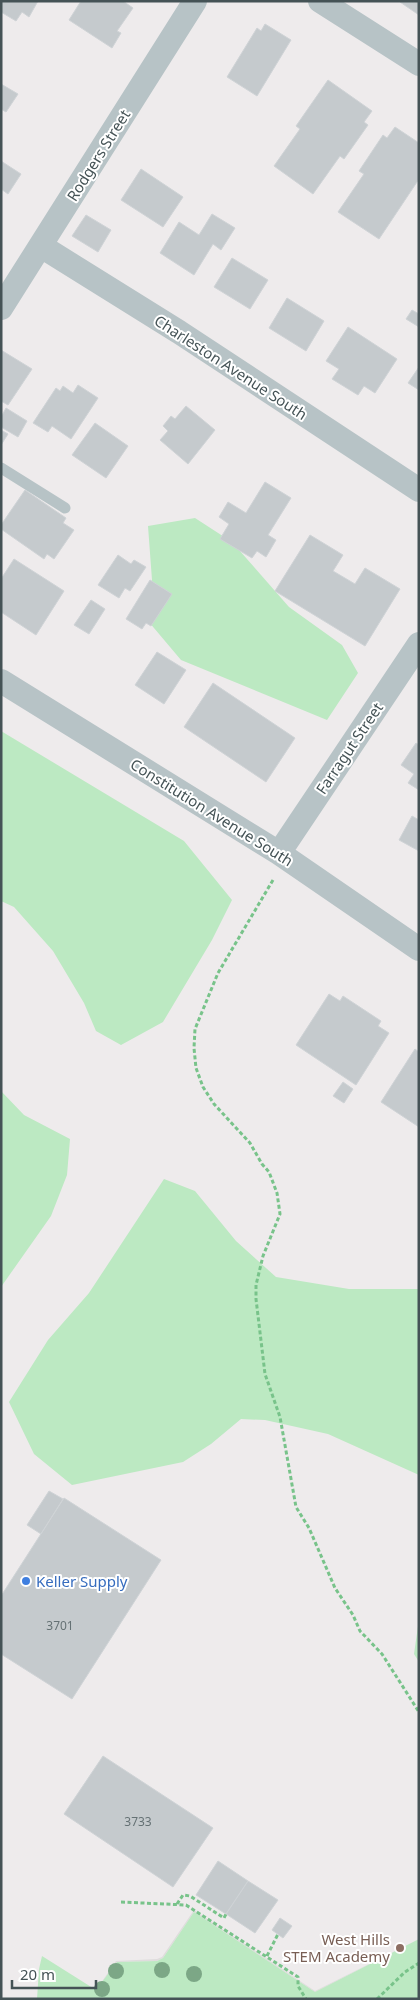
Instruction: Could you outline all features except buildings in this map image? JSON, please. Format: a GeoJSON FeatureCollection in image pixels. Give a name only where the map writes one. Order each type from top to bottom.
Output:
{"type":"FeatureCollection","features":[{"type":"Feature","properties":{"kind":"street","name":"Rodgers Street"},"geometry":{"type":"LineString","coordinates":[[1,308],[42,246],[195,1]]}},
{"type":"Feature","properties":{"kind":"street"},"geometry":{"type":"LineString","coordinates":[[320,1],[419,64]]}},
{"type":"Feature","properties":{"kind":"street","name":"Charleston Avenue South"},"geometry":{"type":"LineString","coordinates":[[42,246],[179,332],[419,490]]}},
{"type":"Feature","properties":{"kind":"street","name":"Farragut Street"},"geometry":{"type":"LineString","coordinates":[[279,852],[419,644]]}},
{"type":"Feature","properties":{"kind":"street","name":"Constitution Avenue South"},"geometry":{"type":"LineString","coordinates":[[1,681],[279,852],[419,949]]}},
{"type":"Feature","properties":{"kind":"lane"},"geometry":{"type":"LineString","coordinates":[[1,468],[65,508]]}},
{"type":"Feature","properties":{"kind":"path"},"geometry":{"type":"LineString","coordinates":[[279,852],[272,884],[221,967],[195,1029],[196,1068],[203,1087],[214,1104],[250,1143],[269,1172],[277,1193],[280,1214],[263,1256],[256,1285],[256,1299],[264,1374],[280,1417],[296,1506],[309,1528],[335,1588],[353,1615],[360,1631],[382,1654],[419,1712]]}},
{"type":"Feature","properties":{"kind":"path"},"geometry":{"type":"LineString","coordinates":[[176,1904],[183,1894],[190,1896],[224,1918],[226,1914]]}},
{"type":"Feature","properties":{"kind":"path"},"geometry":{"type":"LineString","coordinates":[[121,1902],[186,1905],[298,1976],[298,1986],[306,1999]]}},
{"type":"Feature","properties":{"kind":"path"},"geometry":{"type":"LineString","coordinates":[[267,1956],[278,1934]]}},
{"type":"Feature","properties":{"kind":"path"},"geometry":{"type":"LineString","coordinates":[[376,1999],[405,1972],[419,1962]]}},
{"type":"Feature","properties":{"kind":"shaded area","name":"West Hills STEM Academy"},"geometry":{"type":"Polygon","coordinates":[[[194,1910],[315,1991],[419,1939],[315,1992],[194,1912],[163,1958],[157,1961],[117,1962],[90,1999],[116,1961],[157,1959],[162,1957],[194,1910]]]}},
{"type":"Feature","properties":{"kind":"green space"},"geometry":{"type":"Polygon","coordinates":[[[195,518],[232,542],[289,607],[342,645],[358,673],[327,720],[181,660],[143,615],[152,580],[148,526],[195,518]]]}},
{"type":"Feature","properties":{"kind":"green space"},"geometry":{"type":"Polygon","coordinates":[[[1,731],[184,841],[232,900],[212,940],[163,1022],[121,1045],[96,1031],[84,1003],[53,951],[14,907],[1,901],[1,731]]]}},
{"type":"Feature","properties":{"kind":"green space"},"geometry":{"type":"Polygon","coordinates":[[[1,1091],[24,1115],[70,1139],[67,1175],[51,1216],[1,1287],[1,1091]]]}},
{"type":"Feature","properties":{"kind":"green space"},"geometry":{"type":"Polygon","coordinates":[[[164,1179],[195,1191],[236,1241],[276,1277],[349,1289],[419,1289],[419,1475],[328,1434],[265,1420],[241,1419],[211,1444],[183,1462],[72,1485],[34,1454],[9,1402],[48,1340],[89,1293],[164,1179]]]}},
{"type":"Feature","properties":{"kind":"green space"},"geometry":{"type":"Polygon","coordinates":[[[419,1619],[419,1662],[414,1654],[419,1619]]]}},
{"type":"Feature","properties":{"kind":"green space"},"geometry":{"type":"Polygon","coordinates":[[[194,1912],[315,1992],[419,1939],[419,1999],[37,1999],[42,1956],[96,1990],[117,1962],[157,1961],[163,1958],[194,1912]]]}},
{"type":"Feature","properties":{"kind":"place","name":"Keller Supply"},"geometry":{"type":"Point","coordinates":[26,1581]}},
{"type":"Feature","properties":{"kind":"place","name":"West Hills STEM Academy"},"geometry":{"type":"Point","coordinates":[400,1948]}}]}
